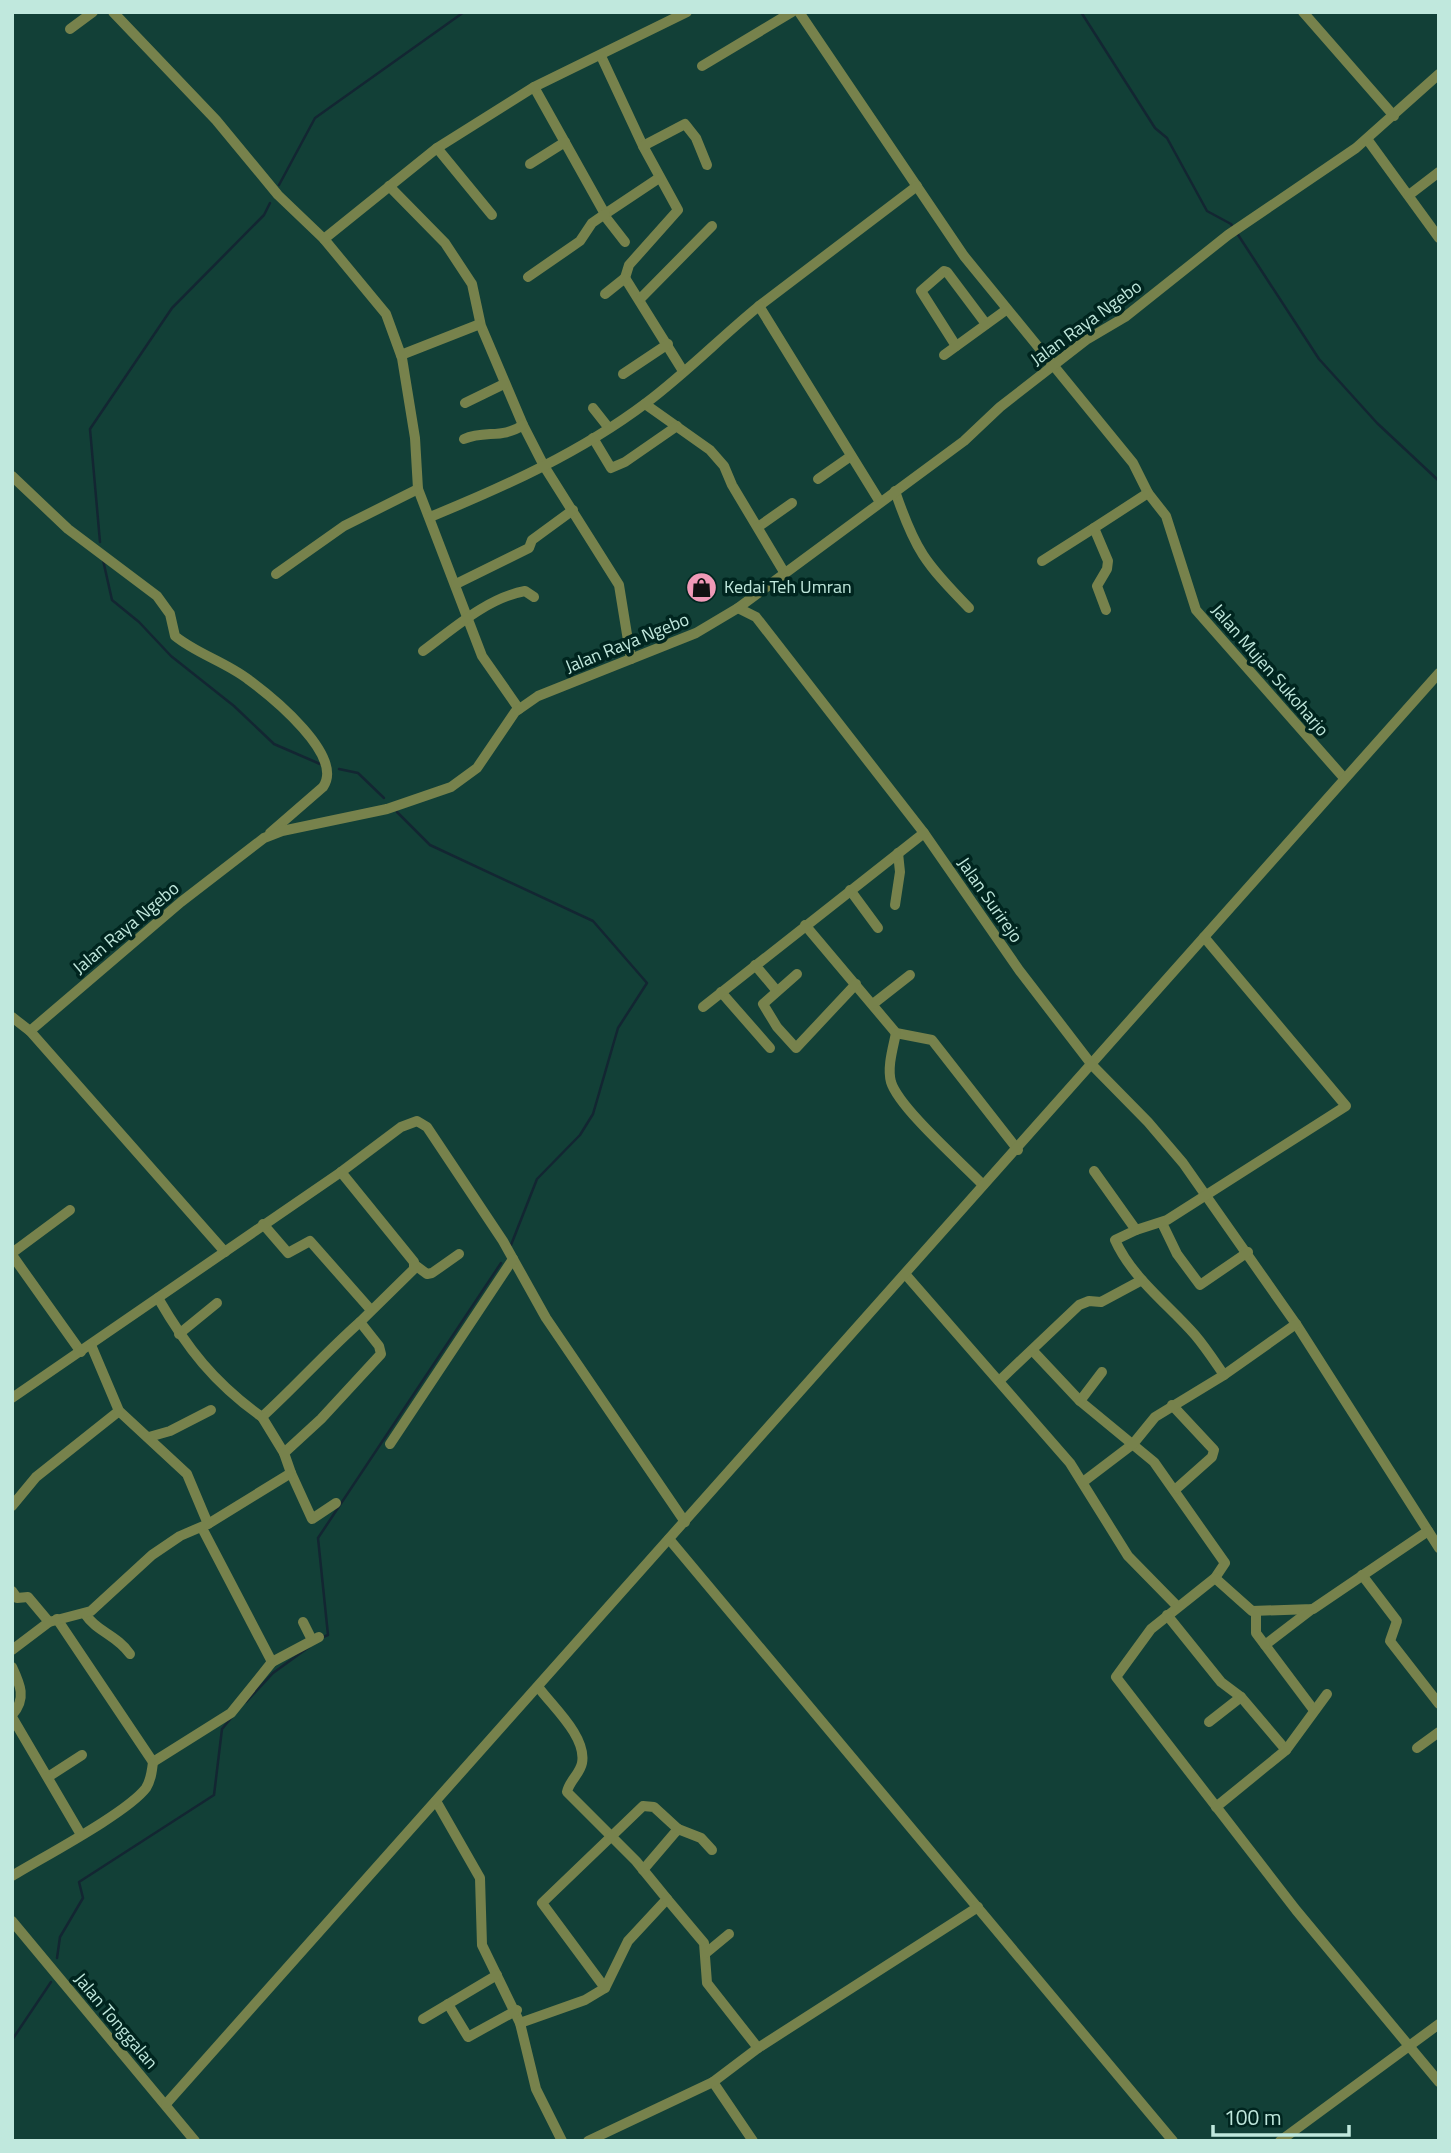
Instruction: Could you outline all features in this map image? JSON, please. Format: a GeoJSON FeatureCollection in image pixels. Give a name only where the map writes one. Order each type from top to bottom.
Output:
{"type":"FeatureCollection","features":[{"type":"Feature","properties":{"kind":"street"},"geometry":{"type":"LineString","coordinates":[[70,29],[93,12]]}},
{"type":"Feature","properties":{"kind":"street"},"geometry":{"type":"LineString","coordinates":[[113,12],[216,120],[278,195],[324,239],[386,314],[401,355],[415,438],[418,489],[488,668],[519,709]]}},
{"type":"Feature","properties":{"kind":"street"},"geometry":{"type":"LineString","coordinates":[[324,239],[437,148],[534,87],[687,12]]}},
{"type":"Feature","properties":{"kind":"street"},"geometry":{"type":"LineString","coordinates":[[702,66],[792,12]]}},
{"type":"Feature","properties":{"kind":"street","name":"Jalan Mujen Sukoharjo"},"geometry":{"type":"LineString","coordinates":[[799,12],[917,186],[1006,310],[1055,365],[1133,463],[1148,493],[1166,516],[1196,610],[1344,778]]}},
{"type":"Feature","properties":{"kind":"street"},"geometry":{"type":"LineString","coordinates":[[1303,12],[1394,116]]}},
{"type":"Feature","properties":{"kind":"street"},"geometry":{"type":"LineString","coordinates":[[601,55],[643,146],[677,208],[677,213],[629,265],[625,278],[605,294]]}},
{"type":"Feature","properties":{"kind":"street","name":"Jalan Raya Ngebo"},"geometry":{"type":"LineString","coordinates":[[30,1031],[181,902],[264,838],[282,831],[387,809],[451,787],[477,768],[519,709],[538,696],[696,633],[738,608],[964,441],[1000,407],[1125,317],[1228,235],[1367,139],[1439,74]]}},
{"type":"Feature","properties":{"kind":"street"},"geometry":{"type":"LineString","coordinates":[[534,87],[604,214],[625,242]]}},
{"type":"Feature","properties":{"kind":"street"},"geometry":{"type":"LineString","coordinates":[[643,146],[685,124],[707,164]]}},
{"type":"Feature","properties":{"kind":"street"},"geometry":{"type":"LineString","coordinates":[[1367,139],[1439,238]]}},
{"type":"Feature","properties":{"kind":"street"},"geometry":{"type":"LineString","coordinates":[[530,163],[565,142]]}},
{"type":"Feature","properties":{"kind":"street"},"geometry":{"type":"LineString","coordinates":[[437,148],[492,215]]}},
{"type":"Feature","properties":{"kind":"street"},"geometry":{"type":"LineString","coordinates":[[1409,195],[1439,172]]}},
{"type":"Feature","properties":{"kind":"street"},"geometry":{"type":"LineString","coordinates":[[528,277],[580,241],[589,227],[604,214],[659,178]]}},
{"type":"Feature","properties":{"kind":"street"},"geometry":{"type":"LineString","coordinates":[[389,186],[457,258],[475,289],[480,324],[523,425],[544,466],[619,585],[631,659]]}},
{"type":"Feature","properties":{"kind":"street"},"geometry":{"type":"LineString","coordinates":[[430,517],[544,466],[645,404],[759,306],[917,186]]}},
{"type":"Feature","properties":{"kind":"street"},"geometry":{"type":"LineString","coordinates":[[640,298],[712,226]]}},
{"type":"Feature","properties":{"kind":"street"},"geometry":{"type":"LineString","coordinates":[[956,345],[921,291],[944,271],[947,271],[986,324]]}},
{"type":"Feature","properties":{"kind":"street"},"geometry":{"type":"LineString","coordinates":[[625,278],[640,298],[683,371]]}},
{"type":"Feature","properties":{"kind":"street"},"geometry":{"type":"LineString","coordinates":[[759,306],[880,502]]}},
{"type":"Feature","properties":{"kind":"street"},"geometry":{"type":"LineString","coordinates":[[944,355],[1006,310]]}},
{"type":"Feature","properties":{"kind":"street"},"geometry":{"type":"LineString","coordinates":[[401,355],[480,324]]}},
{"type":"Feature","properties":{"kind":"street"},"geometry":{"type":"LineString","coordinates":[[624,374],[668,344]]}},
{"type":"Feature","properties":{"kind":"street"},"geometry":{"type":"LineString","coordinates":[[465,403],[504,384]]}},
{"type":"Feature","properties":{"kind":"street"},"geometry":{"type":"LineString","coordinates":[[645,404],[710,450],[724,466],[732,485],[784,572]]}},
{"type":"Feature","properties":{"kind":"street"},"geometry":{"type":"LineString","coordinates":[[593,408],[608,427]]}},
{"type":"Feature","properties":{"kind":"street"},"geometry":{"type":"LineString","coordinates":[[464,439],[476,435],[505,435],[523,425]]}},
{"type":"Feature","properties":{"kind":"street"},"geometry":{"type":"LineString","coordinates":[[593,438],[611,468],[625,462],[677,426]]}},
{"type":"Feature","properties":{"kind":"street"},"geometry":{"type":"LineString","coordinates":[[818,479],[851,456]]}},
{"type":"Feature","properties":{"kind":"street"},"geometry":{"type":"LineString","coordinates":[[12,476],[68,528],[157,596],[170,614],[175,636],[249,679],[292,717],[323,756],[328,773],[326,782],[264,838]]}},
{"type":"Feature","properties":{"kind":"street"},"geometry":{"type":"LineString","coordinates":[[276,574],[344,526],[418,489]]}},
{"type":"Feature","properties":{"kind":"street"},"geometry":{"type":"LineString","coordinates":[[895,491],[911,538],[925,562],[969,608]]}},
{"type":"Feature","properties":{"kind":"street"},"geometry":{"type":"LineString","coordinates":[[1042,561],[1148,493]]}},
{"type":"Feature","properties":{"kind":"street"},"geometry":{"type":"LineString","coordinates":[[758,527],[792,503]]}},
{"type":"Feature","properties":{"kind":"street"},"geometry":{"type":"LineString","coordinates":[[456,584],[529,548],[532,540],[573,510]]}},
{"type":"Feature","properties":{"kind":"street"},"geometry":{"type":"LineString","coordinates":[[1094,528],[1108,561],[1107,569],[1097,586],[1106,610]]}},
{"type":"Feature","properties":{"kind":"street"},"geometry":{"type":"LineString","coordinates":[[423,651],[469,618],[515,593],[525,592],[534,597]]}},
{"type":"Feature","properties":{"kind":"street"},"geometry":{"type":"LineString","coordinates":[[755,595],[756,617]]}},
{"type":"Feature","properties":{"kind":"street","name":"Jalan Surirejo"},"geometry":{"type":"LineString","coordinates":[[738,608],[756,617],[925,833],[1019,970],[1092,1065],[1148,1122],[1248,1252],[1439,1548]]}},
{"type":"Feature","properties":{"kind":"street"},"geometry":{"type":"LineString","coordinates":[[166,2104],[906,1275],[928,1246],[1018,1150],[1439,673]]}},
{"type":"Feature","properties":{"kind":"street"},"geometry":{"type":"LineString","coordinates":[[702,1007],[925,833]]}},
{"type":"Feature","properties":{"kind":"street"},"geometry":{"type":"LineString","coordinates":[[895,905],[900,873],[898,853]]}},
{"type":"Feature","properties":{"kind":"street"},"geometry":{"type":"LineString","coordinates":[[850,890],[878,928]]}},
{"type":"Feature","properties":{"kind":"street"},"geometry":{"type":"LineString","coordinates":[[805,925],[896,1033],[932,1040],[1018,1150]]}},
{"type":"Feature","properties":{"kind":"street"},"geometry":{"type":"LineString","coordinates":[[1204,937],[1346,1107],[1204,1194],[1162,1223],[1136,1230],[1115,1241],[1142,1280],[1197,1337],[1224,1375]]}},
{"type":"Feature","properties":{"kind":"street"},"geometry":{"type":"LineString","coordinates":[[755,965],[776,990]]}},
{"type":"Feature","properties":{"kind":"street"},"geometry":{"type":"LineString","coordinates":[[797,974],[764,999],[764,1008],[796,1048],[856,984]]}},
{"type":"Feature","properties":{"kind":"street"},"geometry":{"type":"LineString","coordinates":[[873,1004],[910,975]]}},
{"type":"Feature","properties":{"kind":"street"},"geometry":{"type":"LineString","coordinates":[[721,992],[770,1048]]}},
{"type":"Feature","properties":{"kind":"street"},"geometry":{"type":"LineString","coordinates":[[12,1017],[30,1031],[225,1252]]}},
{"type":"Feature","properties":{"kind":"street"},"geometry":{"type":"LineString","coordinates":[[896,1033],[890,1070],[892,1085],[912,1111],[983,1185]]}},
{"type":"Feature","properties":{"kind":"street"},"geometry":{"type":"LineString","coordinates":[[12,1398],[413,1121],[422,1123],[513,1259],[546,1318],[685,1522]]}},
{"type":"Feature","properties":{"kind":"street"},"geometry":{"type":"LineString","coordinates":[[1094,1171],[1136,1230]]}},
{"type":"Feature","properties":{"kind":"street"},"geometry":{"type":"LineString","coordinates":[[341,1172],[415,1265],[428,1274],[459,1254]]}},
{"type":"Feature","properties":{"kind":"street"},"geometry":{"type":"LineString","coordinates":[[70,1210],[12,1254],[81,1352]]}},
{"type":"Feature","properties":{"kind":"street"},"geometry":{"type":"LineString","coordinates":[[1162,1223],[1177,1254],[1200,1285],[1248,1252]]}},
{"type":"Feature","properties":{"kind":"street"},"geometry":{"type":"LineString","coordinates":[[263,1224],[288,1253],[310,1241],[370,1309]]}},
{"type":"Feature","properties":{"kind":"street"},"geometry":{"type":"LineString","coordinates":[[390,1444],[513,1259]]}},
{"type":"Feature","properties":{"kind":"street"},"geometry":{"type":"LineString","coordinates":[[262,1417],[307,1377],[333,1346],[409,1275],[415,1265]]}},
{"type":"Feature","properties":{"kind":"street"},"geometry":{"type":"LineString","coordinates":[[906,1275],[1083,1482],[1128,1556],[1177,1606]]}},
{"type":"Feature","properties":{"kind":"street"},"geometry":{"type":"LineString","coordinates":[[999,1381],[1079,1305],[1101,1302],[1142,1280]]}},
{"type":"Feature","properties":{"kind":"street"},"geometry":{"type":"LineString","coordinates":[[158,1298],[196,1358],[221,1384],[262,1417],[284,1452],[312,1519],[336,1503]]}},
{"type":"Feature","properties":{"kind":"street"},"geometry":{"type":"LineString","coordinates":[[179,1334],[217,1303]]}},
{"type":"Feature","properties":{"kind":"street"},"geometry":{"type":"LineString","coordinates":[[284,1452],[321,1419],[381,1354],[379,1346],[360,1322]]}},
{"type":"Feature","properties":{"kind":"street"},"geometry":{"type":"LineString","coordinates":[[1083,1482],[1133,1444],[1155,1417],[1224,1375],[1296,1324]]}},
{"type":"Feature","properties":{"kind":"street"},"geometry":{"type":"LineString","coordinates":[[91,1345],[119,1411],[187,1474],[205,1526],[272,1662]]}},
{"type":"Feature","properties":{"kind":"street"},"geometry":{"type":"LineString","coordinates":[[1032,1351],[1080,1401],[1154,1462],[1176,1489],[1225,1563],[1215,1578],[1151,1629],[1116,1677],[1216,1807],[1439,2082]]}},
{"type":"Feature","properties":{"kind":"street"},"geometry":{"type":"LineString","coordinates":[[1080,1401],[1102,1372]]}},
{"type":"Feature","properties":{"kind":"street"},"geometry":{"type":"LineString","coordinates":[[1172,1405],[1214,1450],[1212,1457],[1176,1489]]}},
{"type":"Feature","properties":{"kind":"street"},"geometry":{"type":"LineString","coordinates":[[149,1437],[170,1431],[211,1410]]}},
{"type":"Feature","properties":{"kind":"street"},"geometry":{"type":"LineString","coordinates":[[12,1506],[26,1485],[119,1411]]}},
{"type":"Feature","properties":{"kind":"street"},"geometry":{"type":"LineString","coordinates":[[12,1650],[53,1620],[85,1614],[152,1555],[180,1536],[205,1526],[291,1473]]}},
{"type":"Feature","properties":{"kind":"street"},"geometry":{"type":"LineString","coordinates":[[1265,1645],[1428,1531]]}},
{"type":"Feature","properties":{"kind":"street"},"geometry":{"type":"LineString","coordinates":[[669,1539],[1173,2141]]}},
{"type":"Feature","properties":{"kind":"street"},"geometry":{"type":"LineString","coordinates":[[1362,1575],[1397,1621],[1390,1641],[1439,1704]]}},
{"type":"Feature","properties":{"kind":"street"},"geometry":{"type":"LineString","coordinates":[[1215,1578],[1247,1608],[1256,1612],[1313,1609]]}},
{"type":"Feature","properties":{"kind":"street"},"geometry":{"type":"LineString","coordinates":[[12,1591],[17,1598],[28,1597],[53,1620],[153,1762],[151,1777],[143,1791],[12,1876]]}},
{"type":"Feature","properties":{"kind":"street"},"geometry":{"type":"LineString","coordinates":[[1256,1612],[1256,1633],[1313,1709]]}},
{"type":"Feature","properties":{"kind":"street"},"geometry":{"type":"LineString","coordinates":[[85,1614],[91,1622],[118,1639],[130,1654]]}},
{"type":"Feature","properties":{"kind":"street"},"geometry":{"type":"LineString","coordinates":[[1167,1615],[1221,1682],[1241,1697],[1286,1750]]}},
{"type":"Feature","properties":{"kind":"street"},"geometry":{"type":"LineString","coordinates":[[153,1762],[231,1713],[272,1662],[316,1638],[303,1622]]}},
{"type":"Feature","properties":{"kind":"street"},"geometry":{"type":"LineString","coordinates":[[12,1667],[21,1689],[21,1702],[12,1716],[80,1833]]}},
{"type":"Feature","properties":{"kind":"street"},"geometry":{"type":"LineString","coordinates":[[538,1688],[575,1736],[583,1754],[582,1766],[567,1792],[643,1870],[695,1930],[706,1953],[707,1983],[758,2048]]}},
{"type":"Feature","properties":{"kind":"street"},"geometry":{"type":"LineString","coordinates":[[1216,1807],[1286,1750],[1313,1709],[1327,1694]]}},
{"type":"Feature","properties":{"kind":"street"},"geometry":{"type":"LineString","coordinates":[[1209,1722],[1241,1697]]}},
{"type":"Feature","properties":{"kind":"street"},"geometry":{"type":"LineString","coordinates":[[1417,1748],[1439,1732]]}},
{"type":"Feature","properties":{"kind":"street"},"geometry":{"type":"LineString","coordinates":[[48,1777],[82,1755]]}},
{"type":"Feature","properties":{"kind":"street"},"geometry":{"type":"LineString","coordinates":[[436,1801],[480,1878],[482,1945],[517,2010],[536,2089],[562,2141]]}},
{"type":"Feature","properties":{"kind":"street"},"geometry":{"type":"LineString","coordinates":[[605,1987],[542,1903],[637,1811],[649,1806],[678,1829],[701,1838],[712,1850]]}},
{"type":"Feature","properties":{"kind":"street"},"geometry":{"type":"LineString","coordinates":[[643,1870],[678,1829]]}},
{"type":"Feature","properties":{"kind":"street"},"geometry":{"type":"LineString","coordinates":[[520,2023],[586,2000],[605,1987],[628,1941],[667,1899]]}},
{"type":"Feature","properties":{"kind":"street"},"geometry":{"type":"LineString","coordinates":[[589,2141],[713,2082],[758,2048],[978,1907]]}},
{"type":"Feature","properties":{"kind":"street","name":"Jalan Tonggalan"},"geometry":{"type":"LineString","coordinates":[[12,1921],[195,2141]]}},
{"type":"Feature","properties":{"kind":"street"},"geometry":{"type":"LineString","coordinates":[[706,1953],[729,1934]]}},
{"type":"Feature","properties":{"kind":"street"},"geometry":{"type":"LineString","coordinates":[[423,2019],[497,1975]]}},
{"type":"Feature","properties":{"kind":"street"},"geometry":{"type":"LineString","coordinates":[[448,2004],[468,2037],[517,2010]]}},
{"type":"Feature","properties":{"kind":"street"},"geometry":{"type":"LineString","coordinates":[[1280,2141],[1439,2024]]}},
{"type":"Feature","properties":{"kind":"street"},"geometry":{"type":"LineString","coordinates":[[713,2082],[753,2141]]}},
{"type":"Feature","properties":{"kind":"waterway"},"geometry":{"type":"LineString","coordinates":[[279,185],[315,118],[464,12]]}},
{"type":"Feature","properties":{"kind":"waterway"},"geometry":{"type":"LineString","coordinates":[[1081,12],[1155,128],[1167,138],[1207,211],[1231,224],[1319,359],[1377,423],[1439,481]]}},
{"type":"Feature","properties":{"kind":"waterway"},"geometry":{"type":"LineString","coordinates":[[100,542],[90,429],[172,308],[264,215],[270,203]]}},
{"type":"Feature","properties":{"kind":"waterway"},"geometry":{"type":"LineString","coordinates":[[103,560],[112,600],[139,622],[171,656],[234,706],[274,744],[320,764]]}},
{"type":"Feature","properties":{"kind":"waterway"},"geometry":{"type":"LineString","coordinates":[[339,769],[358,773],[384,798]]}},
{"type":"Feature","properties":{"kind":"waterway"},"geometry":{"type":"LineString","coordinates":[[397,812],[430,845],[593,921],[647,983],[618,1028],[593,1114],[580,1135],[537,1179],[511,1245]]}},
{"type":"Feature","properties":{"kind":"waterway"},"geometry":{"type":"LineString","coordinates":[[323,1637],[328,1635],[318,1538],[501,1263]]}},
{"type":"Feature","properties":{"kind":"waterway"},"geometry":{"type":"LineString","coordinates":[[246,1702],[273,1673],[309,1647]]}},
{"type":"Feature","properties":{"kind":"waterway"},"geometry":{"type":"LineString","coordinates":[[57,1958],[60,1937],[83,1898],[79,1882],[214,1795],[222,1729],[232,1717]]}},
{"type":"Feature","properties":{"kind":"waterway"},"geometry":{"type":"LineString","coordinates":[[12,2040],[51,1982]]}},
{"type":"Feature","properties":{"kind":"place","name":"Kedai Teh Umran"},"geometry":{"type":"Point","coordinates":[701,587]}}]}
